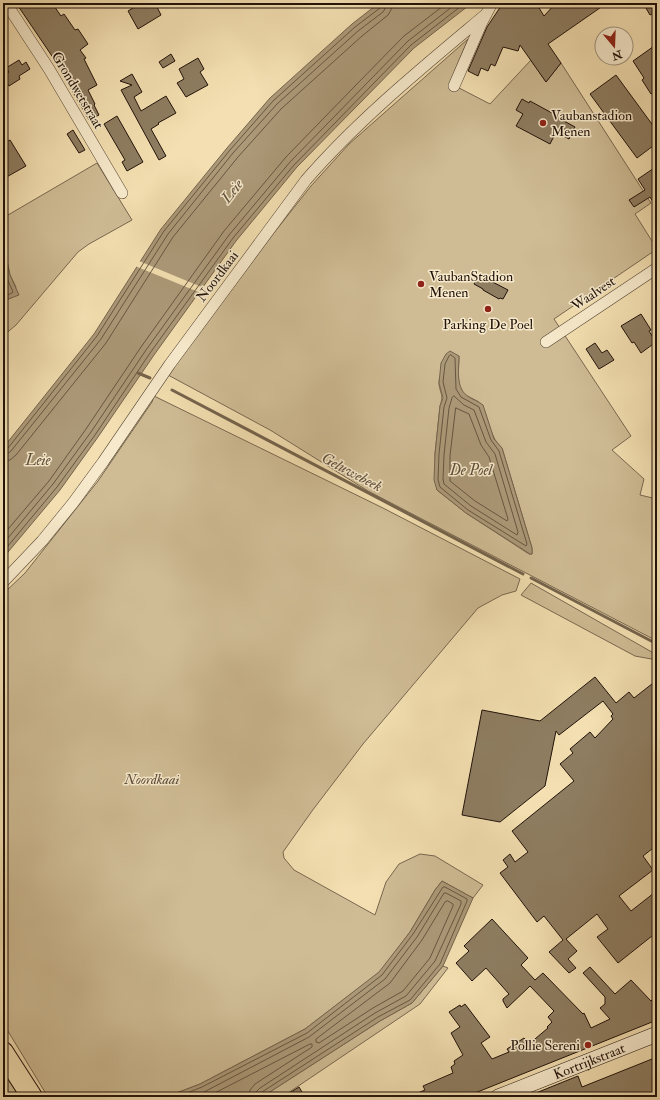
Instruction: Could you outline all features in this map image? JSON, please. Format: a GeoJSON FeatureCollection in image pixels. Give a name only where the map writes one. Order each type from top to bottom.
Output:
{"type":"FeatureCollection","features":[{"type":"Feature","properties":{"kind":"highway"},"geometry":{"type":"LineString","coordinates":[[3,1052],[32,1097]]}},
{"type":"Feature","properties":{"kind":"street","name":"Grondwetstraat"},"geometry":{"type":"LineString","coordinates":[[6,3],[49,69],[122,193]]}},
{"type":"Feature","properties":{"kind":"street","name":"Noordkaai"},"geometry":{"type":"LineString","coordinates":[[454,86],[485,15],[492,3]]}},
{"type":"Feature","properties":{"kind":"street","name":"Noordkaai"},"geometry":{"type":"LineString","coordinates":[[3,582],[42,541],[73,502],[164,373],[302,187],[330,153],[361,123],[485,15]]}},
{"type":"Feature","properties":{"kind":"street","name":"Waalvest"},"geometry":{"type":"LineString","coordinates":[[546,342],[657,268]]}},
{"type":"Feature","properties":{"kind":"street","name":"Kortrijkstraat"},"geometry":{"type":"LineString","coordinates":[[498,1097],[657,1034]]}},
{"type":"Feature","properties":{"kind":"green space","name":"VaubanStadion Menen"},"geometry":{"type":"Polygon","coordinates":[[[468,39],[450,82],[490,104],[531,60],[546,82],[561,63],[651,203],[635,214],[657,249],[554,319],[631,436],[612,450],[644,479],[640,495],[657,499],[657,641],[368,491],[270,430],[168,375],[273,234],[311,186],[349,144],[468,39]],[[459,356],[446,368],[439,380],[442,399],[435,454],[437,490],[466,513],[529,554],[532,554],[532,548],[502,448],[492,434],[481,404],[464,394],[460,387],[458,372],[459,356]]]}},
{"type":"Feature","properties":{"kind":"green space"},"geometry":{"type":"Polygon","coordinates":[[[97,163],[132,220],[89,244],[78,252],[16,325],[3,336],[3,301],[11,298],[16,287],[10,275],[6,257],[3,252],[3,207],[8,215],[97,163]]]}},
{"type":"Feature","properties":{"kind":"green space","name":"Noordkaai"},"geometry":{"type":"Polygon","coordinates":[[[154,396],[383,508],[520,579],[516,591],[502,595],[478,608],[363,744],[283,852],[284,858],[294,870],[375,915],[386,882],[399,864],[420,854],[435,856],[483,885],[473,898],[442,881],[410,932],[380,972],[305,1029],[200,1084],[166,1097],[48,1097],[3,1023],[3,594],[25,573],[98,481],[152,402],[154,396]]]}},
{"type":"Feature","properties":{"kind":"green space"},"geometry":{"type":"Polygon","coordinates":[[[531,583],[657,655],[657,660],[635,656],[521,595],[531,583]]]}},
{"type":"Feature","properties":{"kind":"green space"},"geometry":{"type":"Polygon","coordinates":[[[443,966],[448,968],[420,1004],[282,1097],[262,1097],[380,1021],[412,1003],[443,966]]]}},
{"type":"Feature","properties":{"kind":"green space"},"geometry":{"type":"Polygon","coordinates":[[[3,1065],[24,1097],[3,1097],[3,1065]]]}},
{"type":"Feature","properties":{"kind":"water","name":"Leie"},"geometry":{"type":"Polygon","coordinates":[[[379,3],[472,3],[414,48],[297,167],[236,241],[60,490],[3,558],[3,448],[94,334],[161,229],[227,148],[270,98],[352,24],[379,3]]]}},
{"type":"Feature","properties":{"kind":"water"},"geometry":{"type":"Polygon","coordinates":[[[3,252],[6,257],[10,275],[19,295],[3,301],[3,252]]]}},
{"type":"Feature","properties":{"kind":"water","name":"De Poel"},"geometry":{"type":"Polygon","coordinates":[[[450,351],[459,356],[458,373],[462,389],[469,397],[483,405],[494,439],[502,448],[532,548],[532,554],[466,513],[437,490],[434,480],[435,454],[440,406],[443,398],[439,383],[441,363],[446,354],[450,351]]]}},
{"type":"Feature","properties":{"kind":"water"},"geometry":{"type":"Polygon","coordinates":[[[442,881],[473,898],[443,966],[412,1003],[380,1021],[262,1097],[166,1097],[200,1084],[305,1029],[379,972],[410,932],[442,881]]]}},
{"type":"Feature","properties":{"kind":"pier"},"geometry":{"type":"Polygon","coordinates":[[[139,261],[204,288],[201,293],[135,266],[139,261]]]}},
{"type":"Feature","properties":{"kind":"building"},"geometry":{"type":"Polygon","coordinates":[[[16,3],[52,3],[61,16],[64,14],[75,30],[78,29],[88,44],[80,50],[86,58],[84,59],[97,85],[88,90],[99,115],[89,120],[54,59],[16,3]]]}},
{"type":"Feature","properties":{"kind":"building"},"geometry":{"type":"Polygon","coordinates":[[[141,3],[155,3],[161,15],[138,29],[128,11],[141,3]]]}},
{"type":"Feature","properties":{"kind":"building"},"geometry":{"type":"Polygon","coordinates":[[[503,3],[536,3],[544,16],[556,3],[607,3],[548,44],[561,63],[546,82],[520,45],[518,51],[503,47],[495,66],[491,64],[488,71],[481,68],[478,76],[468,71],[487,27],[503,3]]]}},
{"type":"Feature","properties":{"kind":"building"},"geometry":{"type":"Polygon","coordinates":[[[643,3],[657,3],[657,11],[650,15],[643,3]]]}},
{"type":"Feature","properties":{"kind":"building"},"geometry":{"type":"Polygon","coordinates":[[[657,44],[657,90],[651,94],[642,80],[644,78],[634,60],[657,44]]]}},
{"type":"Feature","properties":{"kind":"building"},"geometry":{"type":"Polygon","coordinates":[[[171,54],[175,61],[163,68],[159,62],[171,54]]]}},
{"type":"Feature","properties":{"kind":"building"},"geometry":{"type":"Polygon","coordinates":[[[198,58],[204,69],[200,72],[208,85],[186,97],[177,83],[184,79],[179,69],[198,58]]]}},
{"type":"Feature","properties":{"kind":"building"},"geometry":{"type":"Polygon","coordinates":[[[19,60],[22,65],[26,62],[30,69],[19,76],[20,79],[9,86],[3,76],[9,72],[6,68],[19,60]]]}},
{"type":"Feature","properties":{"kind":"building"},"geometry":{"type":"Polygon","coordinates":[[[132,74],[142,92],[134,97],[141,111],[166,96],[176,113],[158,123],[159,124],[151,129],[166,156],[159,160],[121,90],[132,85],[120,81],[132,74]]]}},
{"type":"Feature","properties":{"kind":"building"},"geometry":{"type":"Polygon","coordinates":[[[616,75],[657,131],[657,143],[637,158],[590,94],[616,75]]]}},
{"type":"Feature","properties":{"kind":"building","name":"Vaubanstadion Menen"},"geometry":{"type":"Polygon","coordinates":[[[522,99],[529,103],[530,101],[575,127],[569,139],[556,132],[550,144],[516,126],[523,114],[516,110],[522,99]]]}},
{"type":"Feature","properties":{"kind":"building"},"geometry":{"type":"Polygon","coordinates":[[[117,116],[143,162],[127,171],[122,162],[125,160],[104,124],[117,116]]]}},
{"type":"Feature","properties":{"kind":"building"},"geometry":{"type":"Polygon","coordinates":[[[73,130],[85,150],[79,153],[67,134],[73,130]]]}},
{"type":"Feature","properties":{"kind":"building"},"geometry":{"type":"Polygon","coordinates":[[[10,140],[26,166],[3,179],[3,144],[10,140]]]}},
{"type":"Feature","properties":{"kind":"building"},"geometry":{"type":"Polygon","coordinates":[[[657,166],[657,208],[650,197],[634,207],[629,200],[645,190],[638,179],[657,166]]]}},
{"type":"Feature","properties":{"kind":"building"},"geometry":{"type":"Polygon","coordinates":[[[479,275],[508,290],[503,299],[499,299],[474,284],[479,275]]]}},
{"type":"Feature","properties":{"kind":"building"},"geometry":{"type":"Polygon","coordinates":[[[641,314],[651,330],[649,331],[656,342],[641,353],[634,342],[632,343],[621,326],[641,314]]]}},
{"type":"Feature","properties":{"kind":"building"},"geometry":{"type":"Polygon","coordinates":[[[595,343],[602,353],[607,350],[614,360],[599,369],[586,349],[595,343]]]}},
{"type":"Feature","properties":{"kind":"building"},"geometry":{"type":"Polygon","coordinates":[[[595,677],[616,703],[629,692],[634,698],[657,680],[657,845],[643,856],[653,870],[619,896],[631,911],[654,893],[657,897],[657,932],[618,963],[597,937],[608,929],[597,914],[566,939],[577,951],[568,959],[576,968],[569,973],[549,952],[563,940],[544,916],[537,922],[500,873],[508,867],[503,860],[510,854],[515,862],[528,852],[512,831],[574,781],[560,764],[573,753],[570,749],[590,732],[595,738],[613,719],[611,716],[613,714],[603,701],[559,735],[556,731],[545,786],[500,822],[462,815],[482,710],[540,721],[595,677]]]}},
{"type":"Feature","properties":{"kind":"building"},"geometry":{"type":"Polygon","coordinates":[[[492,919],[528,958],[521,965],[535,980],[543,973],[583,1014],[584,1013],[591,1028],[610,1019],[600,1008],[605,1004],[605,997],[583,973],[590,967],[615,994],[631,980],[651,1001],[657,996],[657,1020],[465,1097],[408,1097],[425,1090],[423,1086],[453,1073],[451,1067],[455,1064],[454,1061],[463,1055],[451,1033],[460,1027],[449,1012],[460,1005],[461,1007],[465,1004],[490,1037],[481,1043],[492,1059],[509,1052],[507,1049],[524,1038],[529,1044],[548,1028],[547,1027],[552,1022],[548,1017],[554,1011],[530,986],[507,1008],[503,999],[509,994],[486,968],[472,981],[456,963],[469,951],[464,946],[492,919]]]}},
{"type":"Feature","properties":{"kind":"building"},"geometry":{"type":"Polygon","coordinates":[[[657,1057],[657,1097],[526,1097],[578,1076],[582,1087],[657,1057]]]}},
{"type":"Feature","properties":{"kind":"building"},"geometry":{"type":"Polygon","coordinates":[[[299,1087],[305,1097],[283,1097],[299,1087]]]}},
{"type":"Feature","properties":{"kind":"waterway","name":"Geluwebeek"},"geometry":{"type":"LineString","coordinates":[[138,373],[150,378]]}},
{"type":"Feature","properties":{"kind":"waterway","name":"Geluwebeek"},"geometry":{"type":"LineString","coordinates":[[172,390],[523,574]]}},
{"type":"Feature","properties":{"kind":"waterway","name":"Geluwebeek"},"geometry":{"type":"LineString","coordinates":[[531,578],[657,644]]}},
{"type":"Feature","properties":{"kind":"place","name":"Vaubanstadion Menen"},"geometry":{"type":"Point","coordinates":[543,123]}},
{"type":"Feature","properties":{"kind":"place","name":"VaubanStadion Menen"},"geometry":{"type":"Point","coordinates":[421,284]}},
{"type":"Feature","properties":{"kind":"place","name":"Parking De Poel"},"geometry":{"type":"Point","coordinates":[488,309]}},
{"type":"Feature","properties":{"kind":"place","name":"Pollie Sereni"},"geometry":{"type":"Point","coordinates":[588,1045]}}]}
